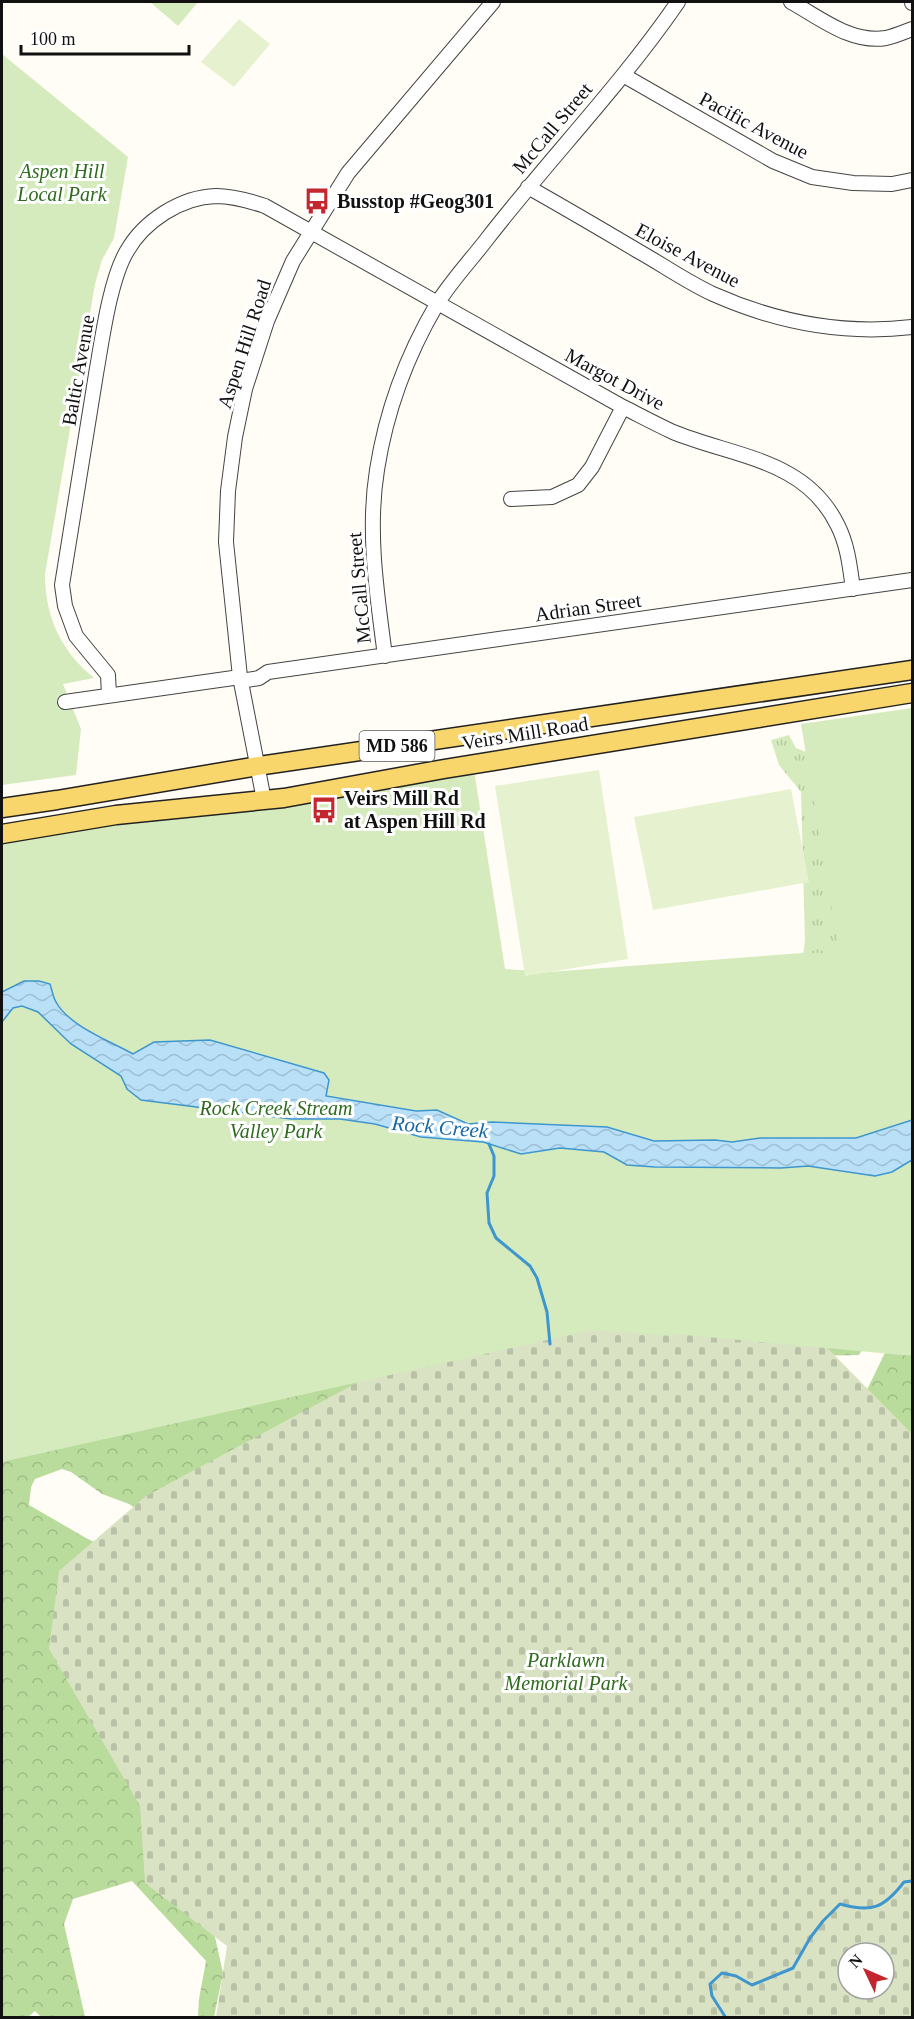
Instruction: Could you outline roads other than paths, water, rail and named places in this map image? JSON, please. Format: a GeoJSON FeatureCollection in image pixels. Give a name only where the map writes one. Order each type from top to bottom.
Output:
{"type":"FeatureCollection","features":[{"type":"Feature","properties":{"kind":"main road","name":"Veirs Mill Road"},"geometry":{"type":"LineString","coordinates":[[2,808],[258,766],[912,670]]}},
{"type":"Feature","properties":{"kind":"main road","name":"Veirs Mill Road"},"geometry":{"type":"LineString","coordinates":[[2,834],[116,815],[264,800],[912,693]]}},
{"type":"Feature","properties":{"kind":"street","name":"Aspen Hill Road"},"geometry":{"type":"LineString","coordinates":[[264,800],[240,677],[226,542],[228,491],[235,437],[245,389],[267,321],[293,261],[348,173],[493,2]]}},
{"type":"Feature","properties":{"kind":"street","name":"McCall Street"},"geometry":{"type":"LineString","coordinates":[[384,656],[374,559],[373,522],[377,471],[386,425],[414,348],[438,302],[528,187],[622,75],[678,2]]}},
{"type":"Feature","properties":{"kind":"street"},"geometry":{"type":"LineString","coordinates":[[791,2],[848,34],[860,37],[885,38],[912,29]]}},
{"type":"Feature","properties":{"kind":"street","name":"Pacific Avenue"},"geometry":{"type":"LineString","coordinates":[[622,75],[773,161],[812,177],[853,183],[892,184],[912,180]]}},
{"type":"Feature","properties":{"kind":"street","name":"Eloise Avenue"},"geometry":{"type":"LineString","coordinates":[[528,187],[711,293],[750,309],[789,320],[827,327],[888,329],[912,327]]}},
{"type":"Feature","properties":{"kind":"street","name":"Baltic Avenue"},"geometry":{"type":"LineString","coordinates":[[109,695],[108,675],[76,636],[65,606],[62,585],[102,340],[116,274],[123,258],[127,250],[154,219],[191,200],[216,196],[242,199],[265,206],[312,231]]}},
{"type":"Feature","properties":{"kind":"street","name":"Margot Drive"},"geometry":{"type":"LineString","coordinates":[[312,231],[623,407],[673,432],[776,466],[802,480],[821,499],[838,525],[845,543],[853,589]]}},
{"type":"Feature","properties":{"kind":"street"},"geometry":{"type":"LineString","coordinates":[[511,499],[552,496],[578,485],[592,466],[623,407]]}},
{"type":"Feature","properties":{"kind":"street","name":"Adrian Street"},"geometry":{"type":"LineString","coordinates":[[65,702],[240,677],[258,669],[268,672],[912,580]]}},
{"type":"Feature","properties":{"kind":"water","name":"Rock Creek"},"geometry":{"type":"Polygon","coordinates":[[[24,981],[50,984],[56,1002],[70,1018],[80,1026],[133,1054],[154,1042],[210,1040],[324,1073],[329,1080],[326,1096],[416,1111],[437,1110],[468,1124],[492,1122],[607,1127],[654,1141],[732,1142],[760,1138],[856,1138],[912,1120],[912,1160],[892,1172],[875,1176],[808,1166],[781,1168],[627,1165],[604,1152],[560,1148],[521,1154],[483,1142],[421,1137],[375,1124],[340,1119],[291,1119],[141,1100],[127,1089],[121,1076],[71,1044],[38,1012],[22,1006],[13,1008],[2,1022],[2,992],[24,981]]]}},
{"type":"Feature","properties":{"kind":"waterway","name":"Rock Creek"},"geometry":{"type":"LineString","coordinates":[[489,1144],[494,1156],[494,1176],[487,1193],[489,1223],[496,1238],[530,1266],[537,1278],[547,1312],[550,1344]]}},
{"type":"Feature","properties":{"kind":"waterway"},"geometry":{"type":"LineString","coordinates":[[726,2018],[712,1996],[710,1984],[722,1973],[736,1976],[752,1985],[793,1968],[810,1938],[840,1904],[861,1908],[876,1906],[890,1898],[904,1882],[912,1881]]}},
{"type":"Feature","properties":{"kind":"place","name":"Busstop #Geog301"},"geometry":{"type":"Point","coordinates":[317,201]}},
{"type":"Feature","properties":{"kind":"place","name":"Veirs Mill Rd at Aspen Hill Rd"},"geometry":{"type":"Point","coordinates":[324,810]}},
{"type":"Feature","properties":{"kind":"park label","name":"Aspen Hill Local Park"},"geometry":{"type":"Point","coordinates":[62,182]}},
{"type":"Feature","properties":{"kind":"park label","name":"Rock Creek Stream Valley Park"},"geometry":{"type":"Point","coordinates":[276,1120]}},
{"type":"Feature","properties":{"kind":"park label","name":"Parklawn Memorial Park"},"geometry":{"type":"Point","coordinates":[566,1672]}}]}
